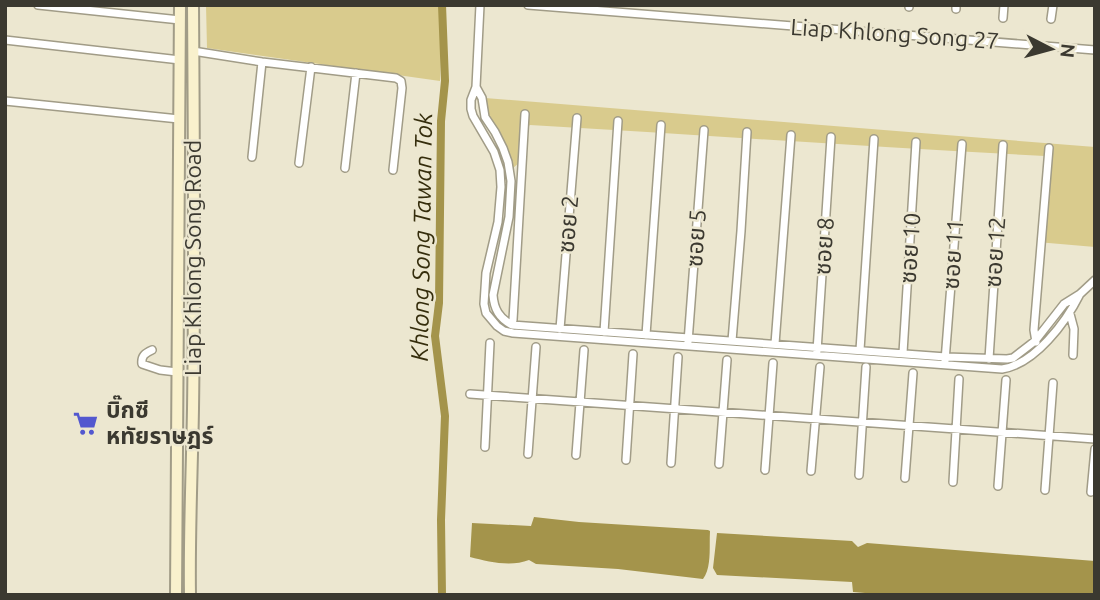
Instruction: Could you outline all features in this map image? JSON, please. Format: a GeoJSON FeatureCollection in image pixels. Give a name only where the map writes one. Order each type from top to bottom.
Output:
{"type":"FeatureCollection","features":[{"type":"Feature","properties":{"kind":"main road","name":"Liap Khlong Song Road"},"geometry":{"type":"LineString","coordinates":[[177,595],[180,5]]}},
{"type":"Feature","properties":{"kind":"main road","name":"Liap Khlong Song Road"},"geometry":{"type":"LineString","coordinates":[[190,595],[194,256],[193,5]]}},
{"type":"Feature","properties":{"kind":"main road"},"geometry":{"type":"LineString","coordinates":[[177,257],[194,256]]}},
{"type":"Feature","properties":{"kind":"street"},"geometry":{"type":"LineString","coordinates":[[38,5],[180,20]]}},
{"type":"Feature","properties":{"kind":"street"},"geometry":{"type":"LineString","coordinates":[[480,5],[476,87],[471,109],[472,116],[495,152],[501,187],[498,222],[486,273],[484,304],[486,313],[504,331],[945,361],[1007,359],[1038,344],[1070,314],[1080,294]]}},
{"type":"Feature","properties":{"kind":"street","name":"Liap Khlong Song 27"},"geometry":{"type":"LineString","coordinates":[[528,5],[1095,50]]}},
{"type":"Feature","properties":{"kind":"street"},"geometry":{"type":"LineString","coordinates":[[1003,18],[1004,5]]}},
{"type":"Feature","properties":{"kind":"street"},"geometry":{"type":"LineString","coordinates":[[1051,19],[1053,5]]}},
{"type":"Feature","properties":{"kind":"street"},"geometry":{"type":"LineString","coordinates":[[5,40],[180,60]]}},
{"type":"Feature","properties":{"kind":"street"},"geometry":{"type":"LineString","coordinates":[[193,51],[396,78],[401,81],[402,88],[393,170]]}},
{"type":"Feature","properties":{"kind":"street"},"geometry":{"type":"LineString","coordinates":[[252,158],[262,62]]}},
{"type":"Feature","properties":{"kind":"street"},"geometry":{"type":"LineString","coordinates":[[299,163],[311,67]]}},
{"type":"Feature","properties":{"kind":"street"},"geometry":{"type":"LineString","coordinates":[[345,169],[356,73]]}},
{"type":"Feature","properties":{"kind":"street"},"geometry":{"type":"LineString","coordinates":[[476,87],[482,98],[485,117],[503,148],[511,181],[508,221],[493,295],[495,308],[501,318],[512,325],[646,335],[688,342],[732,341],[817,351],[860,350],[987,368],[1010,368],[1024,361],[1064,304],[1095,280]]}},
{"type":"Feature","properties":{"kind":"street"},"geometry":{"type":"LineString","coordinates":[[5,101],[179,119]]}},
{"type":"Feature","properties":{"kind":"street"},"geometry":{"type":"LineString","coordinates":[[513,320],[525,114]]}},
{"type":"Feature","properties":{"kind":"street","name":"ซอย 2"},"geometry":{"type":"LineString","coordinates":[[560,329],[577,118]]}},
{"type":"Feature","properties":{"kind":"street"},"geometry":{"type":"LineString","coordinates":[[604,332],[618,121]]}},
{"type":"Feature","properties":{"kind":"street"},"geometry":{"type":"LineString","coordinates":[[646,335],[661,125]]}},
{"type":"Feature","properties":{"kind":"street","name":"ซอย 5"},"geometry":{"type":"LineString","coordinates":[[688,342],[704,130]]}},
{"type":"Feature","properties":{"kind":"street"},"geometry":{"type":"LineString","coordinates":[[732,341],[747,132]]}},
{"type":"Feature","properties":{"kind":"street"},"geometry":{"type":"LineString","coordinates":[[775,344],[791,135]]}},
{"type":"Feature","properties":{"kind":"street","name":"ซอย 8"},"geometry":{"type":"LineString","coordinates":[[817,351],[831,137]]}},
{"type":"Feature","properties":{"kind":"street"},"geometry":{"type":"LineString","coordinates":[[860,350],[874,139]]}},
{"type":"Feature","properties":{"kind":"street","name":"ซอย 10"},"geometry":{"type":"LineString","coordinates":[[903,354],[916,142]]}},
{"type":"Feature","properties":{"kind":"street","name":"ซอย 11"},"geometry":{"type":"LineString","coordinates":[[945,361],[962,144]]}},
{"type":"Feature","properties":{"kind":"street","name":"ซอย 12"},"geometry":{"type":"LineString","coordinates":[[989,359],[1003,145]]}},
{"type":"Feature","properties":{"kind":"street"},"geometry":{"type":"LineString","coordinates":[[495,152],[503,148]]}},
{"type":"Feature","properties":{"kind":"street"},"geometry":{"type":"LineString","coordinates":[[1038,344],[1035,317],[1049,148]]}},
{"type":"Feature","properties":{"kind":"street"},"geometry":{"type":"LineString","coordinates":[[498,222],[520,217]]}},
{"type":"Feature","properties":{"kind":"street"},"geometry":{"type":"LineString","coordinates":[[1070,314],[1074,329],[1073,355]]}},
{"type":"Feature","properties":{"kind":"street"},"geometry":{"type":"LineString","coordinates":[[485,447],[490,343]]}},
{"type":"Feature","properties":{"kind":"street"},"geometry":{"type":"LineString","coordinates":[[528,454],[536,347]]}},
{"type":"Feature","properties":{"kind":"street"},"geometry":{"type":"LineString","coordinates":[[152,350],[146,352],[141,360],[142,364],[177,372]]}},
{"type":"Feature","properties":{"kind":"street"},"geometry":{"type":"LineString","coordinates":[[576,454],[584,350]]}},
{"type":"Feature","properties":{"kind":"street"},"geometry":{"type":"LineString","coordinates":[[626,460],[633,354]]}},
{"type":"Feature","properties":{"kind":"street"},"geometry":{"type":"LineString","coordinates":[[671,463],[678,356]]}},
{"type":"Feature","properties":{"kind":"street"},"geometry":{"type":"LineString","coordinates":[[719,464],[727,360]]}},
{"type":"Feature","properties":{"kind":"street"},"geometry":{"type":"LineString","coordinates":[[765,470],[773,363]]}},
{"type":"Feature","properties":{"kind":"street"},"geometry":{"type":"LineString","coordinates":[[811,471],[820,367]]}},
{"type":"Feature","properties":{"kind":"street"},"geometry":{"type":"LineString","coordinates":[[859,475],[866,367]]}},
{"type":"Feature","properties":{"kind":"street"},"geometry":{"type":"LineString","coordinates":[[905,478],[913,373]]}},
{"type":"Feature","properties":{"kind":"street"},"geometry":{"type":"LineString","coordinates":[[953,482],[959,379]]}},
{"type":"Feature","properties":{"kind":"street"},"geometry":{"type":"LineString","coordinates":[[998,486],[1006,380]]}},
{"type":"Feature","properties":{"kind":"street"},"geometry":{"type":"LineString","coordinates":[[1045,490],[1053,383]]}},
{"type":"Feature","properties":{"kind":"street"},"geometry":{"type":"LineString","coordinates":[[470,394],[1095,439]]}},
{"type":"Feature","properties":{"kind":"street"},"geometry":{"type":"LineString","coordinates":[[1091,492],[1095,449]]}},
{"type":"Feature","properties":{"kind":"shaded area"},"geometry":{"type":"Polygon","coordinates":[[[206,5],[442,5],[440,81],[207,48],[206,5]]]}},
{"type":"Feature","properties":{"kind":"shaded area"},"geometry":{"type":"Polygon","coordinates":[[[485,98],[1095,147],[1095,247],[1037,242],[1045,156],[530,125],[524,130],[519,163],[513,168],[487,116],[485,98]]]}},
{"type":"Feature","properties":{"kind":"shaded area"},"geometry":{"type":"Polygon","coordinates":[[[534,517],[708,530],[708,569],[703,579],[618,569],[536,564],[529,560],[500,563],[470,557],[472,523],[531,526],[534,517]]]}},
{"type":"Feature","properties":{"kind":"shaded area"},"geometry":{"type":"Polygon","coordinates":[[[717,533],[852,541],[858,547],[867,543],[1095,561],[1095,595],[889,595],[853,592],[852,582],[717,575],[713,568],[717,533]]]}},
{"type":"Feature","properties":{"kind":"waterway","name":"Khlong Song Tawan Tok"},"geometry":{"type":"LineString","coordinates":[[442,5],[445,81],[441,121],[439,303],[435,336],[445,416],[441,520],[442,595]]}},
{"type":"Feature","properties":{"kind":"place","name":"บิ๊กซี หทัยราษฎร์"},"geometry":{"type":"Point","coordinates":[86,423]}}]}
